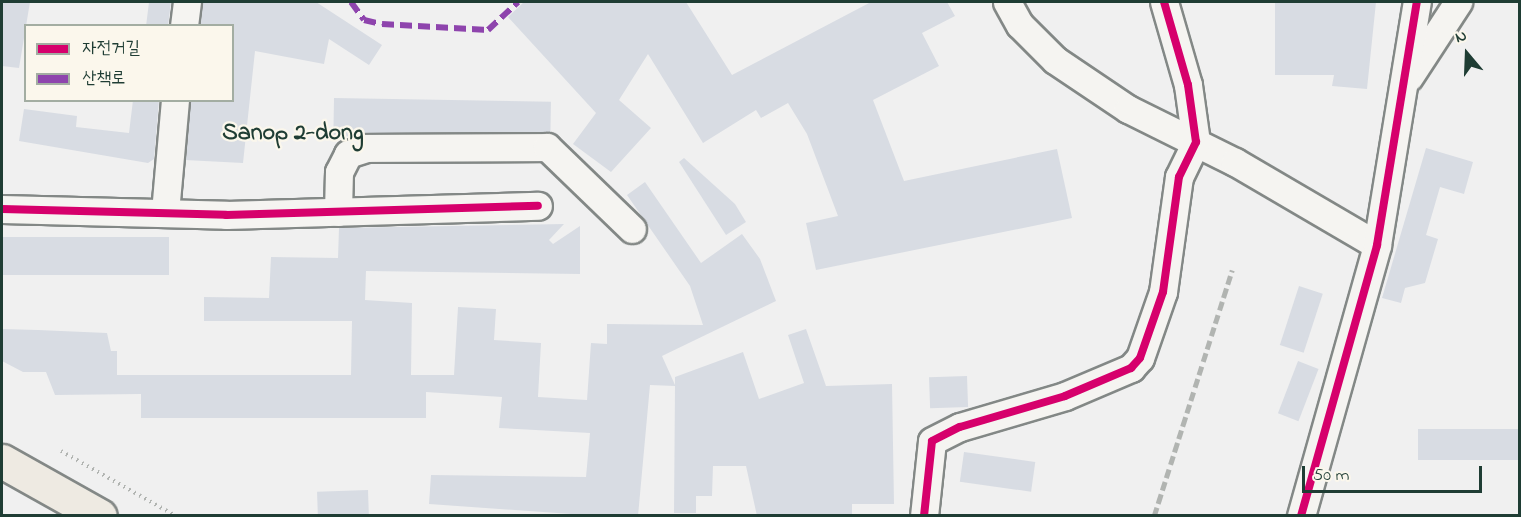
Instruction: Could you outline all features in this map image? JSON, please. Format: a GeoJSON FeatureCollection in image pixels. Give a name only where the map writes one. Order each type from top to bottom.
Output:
{"type":"FeatureCollection","features":[{"type":"Feature","properties":{"kind":"main road"},"geometry":{"type":"LineString","coordinates":[[2,461],[100,516]]}},
{"type":"Feature","properties":{"kind":"street"},"geometry":{"type":"LineString","coordinates":[[184,24],[187,2]]}},
{"type":"Feature","properties":{"kind":"street"},"geometry":{"type":"LineString","coordinates":[[1007,2],[1020,25],[1055,60],[1128,109],[1196,142],[1377,244]]}},
{"type":"Feature","properties":{"kind":"street"},"geometry":{"type":"LineString","coordinates":[[924,516],[932,441],[960,426],[1065,396],[1131,368],[1140,358],[1163,292],[1179,177],[1196,142],[1188,85],[1164,2]]}},
{"type":"Feature","properties":{"kind":"street"},"geometry":{"type":"LineString","coordinates":[[1300,516],[1377,244],[1406,80],[1417,2]]}},
{"type":"Feature","properties":{"kind":"street"},"geometry":{"type":"LineString","coordinates":[[1406,80],[1458,2]]}},
{"type":"Feature","properties":{"kind":"street"},"geometry":{"type":"LineString","coordinates":[[165,212],[175,102]]}},
{"type":"Feature","properties":{"kind":"street"},"geometry":{"type":"LineString","coordinates":[[338,212],[339,172],[348,154],[366,148],[547,147],[632,229]]}},
{"type":"Feature","properties":{"kind":"street"},"geometry":{"type":"LineString","coordinates":[[2,209],[338,212],[538,206]]}},
{"type":"Feature","properties":{"kind":"path"},"geometry":{"type":"LineString","coordinates":[[61,451],[176,516]]}},
{"type":"Feature","properties":{"kind":"building"},"geometry":{"type":"Polygon","coordinates":[[[2,2],[30,2],[26,24],[24,24],[19,68],[2,66],[2,2]]]}},
{"type":"Feature","properties":{"kind":"building"},"geometry":{"type":"Polygon","coordinates":[[[149,2],[171,2],[168,24],[146,24],[149,2]]]}},
{"type":"Feature","properties":{"kind":"building"},"geometry":{"type":"Polygon","coordinates":[[[202,2],[316,2],[382,45],[369,65],[329,39],[324,64],[255,51],[243,163],[185,160],[191,102],[234,102],[234,24],[200,24],[202,2]]]}},
{"type":"Feature","properties":{"kind":"building"},"geometry":{"type":"Polygon","coordinates":[[[524,2],[686,2],[732,75],[871,2],[947,2],[955,16],[922,33],[939,66],[873,100],[904,181],[1057,149],[1072,218],[816,270],[806,223],[838,216],[807,134],[788,103],[761,118],[756,110],[703,143],[648,54],[619,100],[651,128],[611,172],[573,144],[596,113],[508,17],[524,2]]]}},
{"type":"Feature","properties":{"kind":"building"},"geometry":{"type":"Polygon","coordinates":[[[1275,2],[1376,2],[1367,89],[1332,86],[1334,75],[1275,75],[1275,2]]]}},
{"type":"Feature","properties":{"kind":"building"},"geometry":{"type":"Polygon","coordinates":[[[334,98],[551,102],[550,140],[333,136],[334,98]]]}},
{"type":"Feature","properties":{"kind":"building"},"geometry":{"type":"Polygon","coordinates":[[[133,102],[159,102],[154,159],[148,163],[19,141],[24,109],[77,116],[76,127],[129,133],[133,102]]]}},
{"type":"Feature","properties":{"kind":"building"},"geometry":{"type":"Polygon","coordinates":[[[1426,148],[1473,162],[1464,194],[1440,187],[1426,235],[1438,239],[1425,283],[1405,288],[1401,303],[1382,298],[1426,148]]]}},
{"type":"Feature","properties":{"kind":"building"},"geometry":{"type":"Polygon","coordinates":[[[684,158],[735,204],[746,222],[726,235],[679,162],[684,158]]]}},
{"type":"Feature","properties":{"kind":"building"},"geometry":{"type":"Polygon","coordinates":[[[645,182],[701,263],[742,234],[760,259],[776,301],[662,356],[675,385],[675,377],[743,352],[759,399],[804,383],[788,335],[806,329],[826,386],[892,384],[894,504],[852,504],[852,516],[757,516],[746,466],[713,466],[712,496],[696,496],[696,513],[674,513],[675,386],[650,385],[638,516],[599,516],[429,504],[431,475],[586,477],[590,433],[499,428],[502,397],[426,392],[426,418],[141,418],[141,394],[55,395],[46,372],[23,372],[2,361],[2,329],[38,330],[107,333],[111,351],[117,351],[117,375],[351,375],[352,321],[204,321],[204,297],[269,298],[271,257],[338,258],[339,228],[564,224],[549,240],[553,244],[580,226],[580,274],[366,271],[365,300],[412,303],[411,375],[454,375],[458,307],[496,309],[494,340],[541,343],[538,397],[587,400],[591,343],[607,344],[607,324],[703,325],[690,286],[627,195],[645,182]]]}},
{"type":"Feature","properties":{"kind":"building"},"geometry":{"type":"Polygon","coordinates":[[[2,237],[169,237],[169,275],[2,275],[2,237]]]}},
{"type":"Feature","properties":{"kind":"building"},"geometry":{"type":"Polygon","coordinates":[[[1299,286],[1323,294],[1304,353],[1280,345],[1299,286]]]}},
{"type":"Feature","properties":{"kind":"building"},"geometry":{"type":"Polygon","coordinates":[[[1298,361],[1319,369],[1298,421],[1278,413],[1298,361]]]}},
{"type":"Feature","properties":{"kind":"building"},"geometry":{"type":"Polygon","coordinates":[[[967,376],[968,407],[930,408],[929,377],[967,376]]]}},
{"type":"Feature","properties":{"kind":"building"},"geometry":{"type":"Polygon","coordinates":[[[1418,429],[1520,429],[1520,460],[1418,460],[1418,429]]]}},
{"type":"Feature","properties":{"kind":"building"},"geometry":{"type":"Polygon","coordinates":[[[964,452],[1035,462],[1031,492],[960,482],[964,452]]]}},
{"type":"Feature","properties":{"kind":"building"},"geometry":{"type":"Polygon","coordinates":[[[368,490],[369,516],[318,516],[317,492],[368,490]]]}},
{"type":"Feature","properties":{"kind":"railway"},"geometry":{"type":"LineString","coordinates":[[1154,516],[1232,270]]}},
{"type":"Feature","properties":{"kind":"marked path"},"geometry":{"type":"LineString","coordinates":[[351,2],[364,20],[382,24],[488,30],[518,2]]}},
{"type":"Feature","properties":{"kind":"cycle path"},"geometry":{"type":"LineString","coordinates":[[924,516],[932,441],[960,427],[1065,396],[1131,368],[1140,358],[1163,292],[1179,177],[1196,142],[1188,85],[1164,2]]}},
{"type":"Feature","properties":{"kind":"cycle path"},"geometry":{"type":"LineString","coordinates":[[1301,516],[1377,245],[1417,2]]}},
{"type":"Feature","properties":{"kind":"cycle path"},"geometry":{"type":"LineString","coordinates":[[2,209],[226,215],[538,206]]}},
{"type":"Feature","properties":{"kind":"district","name":"Sanop 2-dong"},"geometry":{"type":"Point","coordinates":[293,134]}}]}
